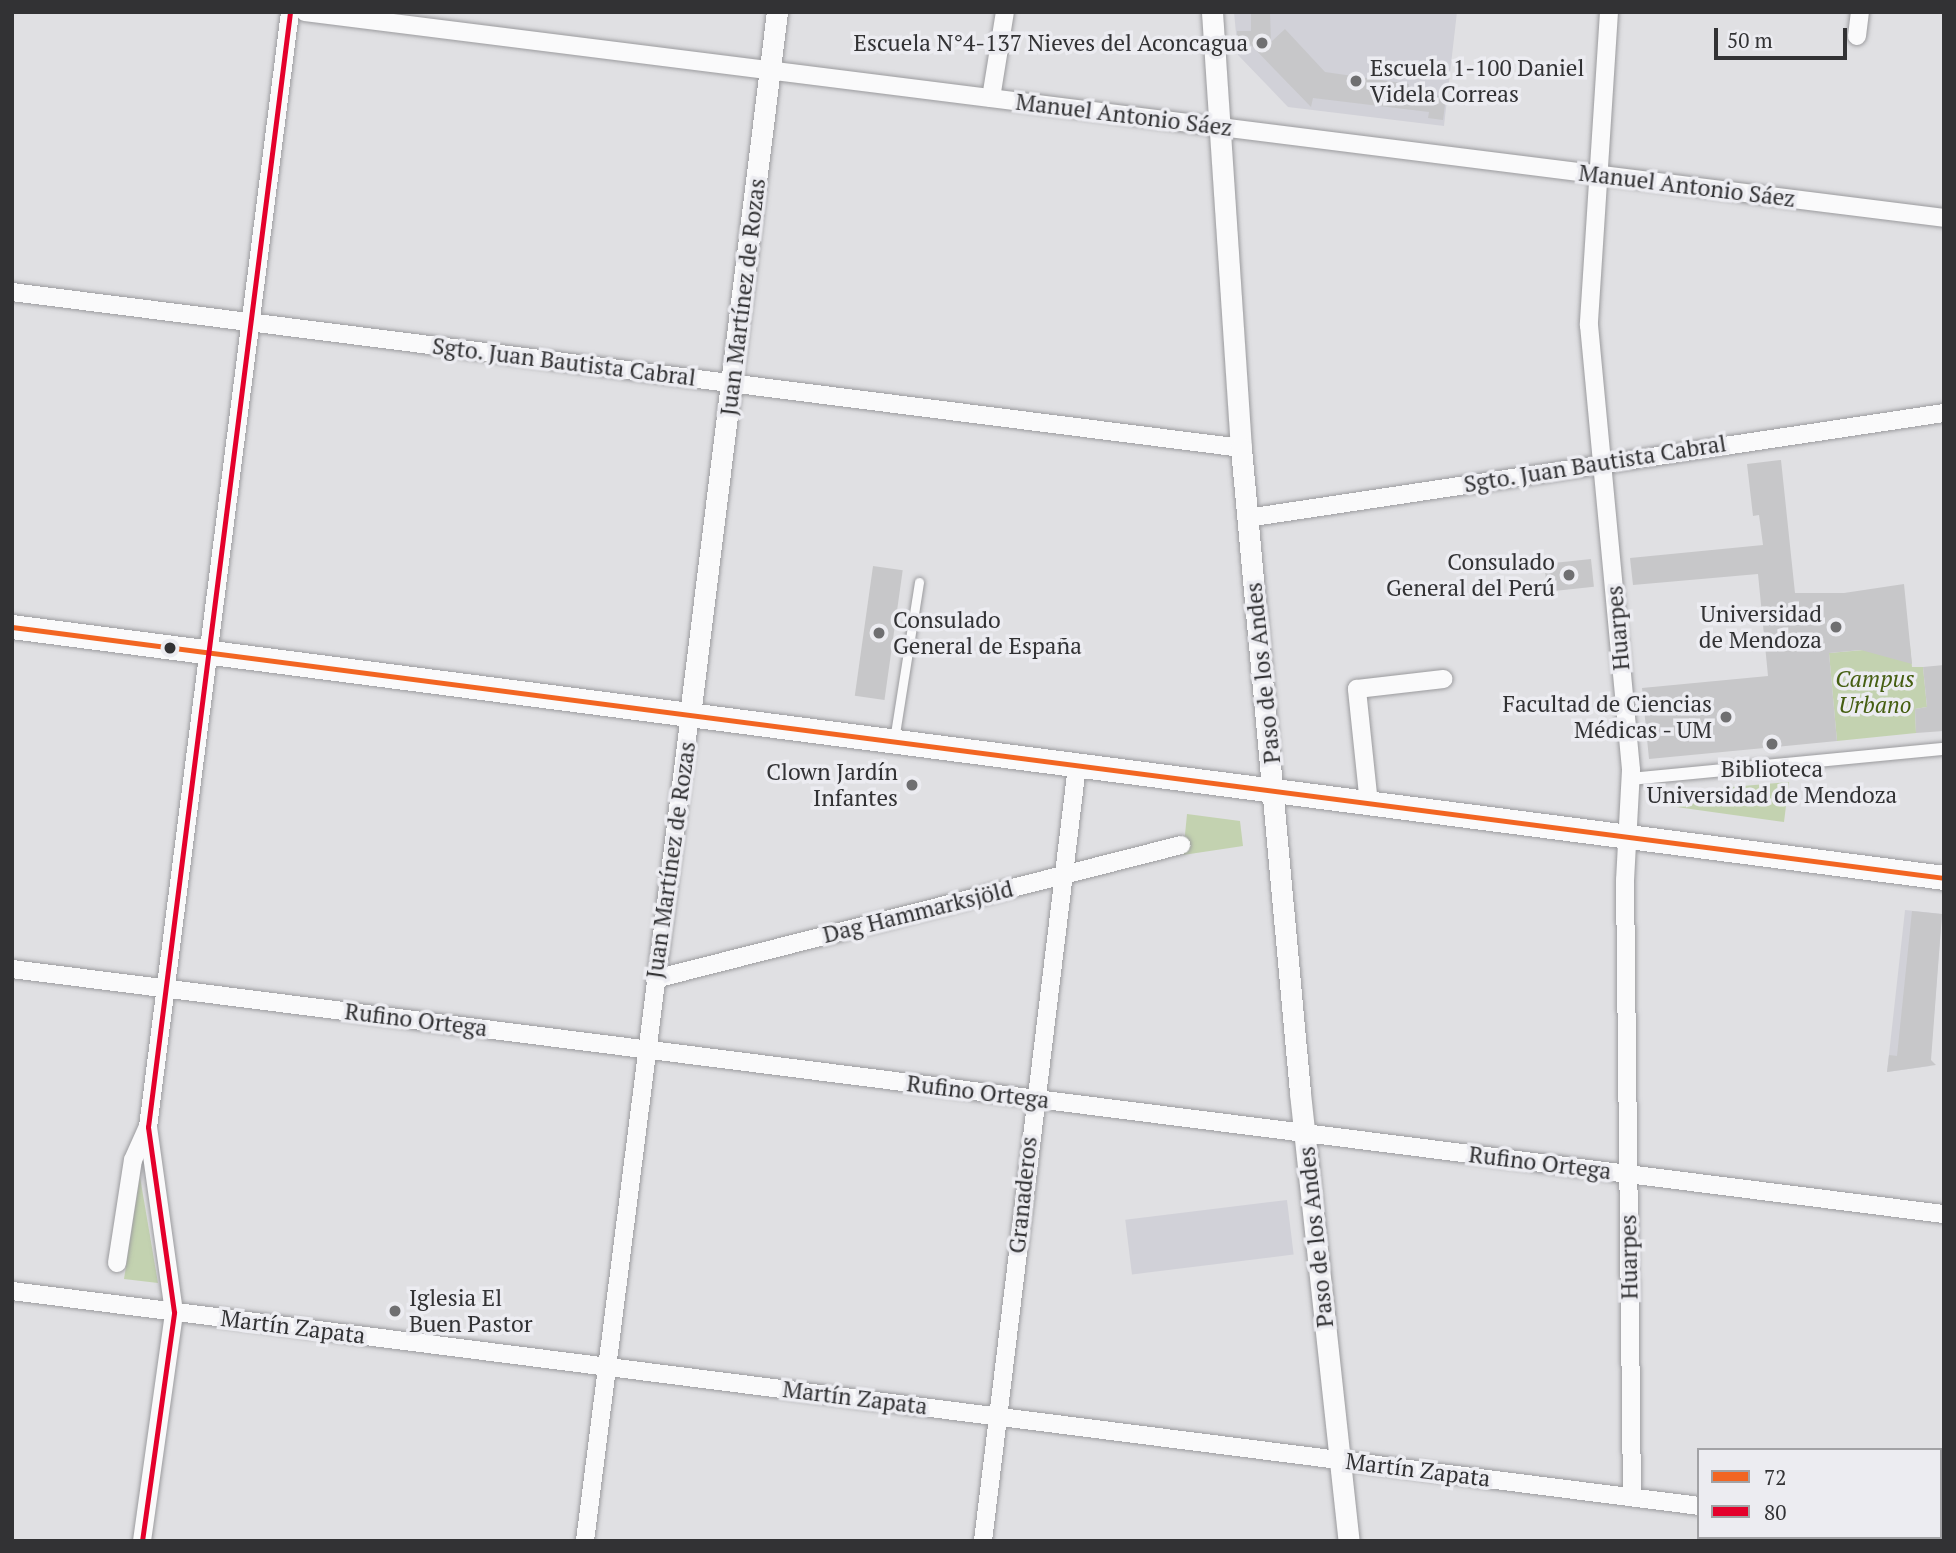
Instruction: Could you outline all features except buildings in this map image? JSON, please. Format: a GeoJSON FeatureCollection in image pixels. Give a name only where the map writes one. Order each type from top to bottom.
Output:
{"type":"FeatureCollection","features":[{"type":"Feature","properties":{"kind":"main road"},"geometry":{"type":"LineString","coordinates":[[12,627],[1944,878]]}},
{"type":"Feature","properties":{"kind":"street"},"geometry":{"type":"LineString","coordinates":[[142,1541],[174,1312],[148,1127],[290,12]]}},
{"type":"Feature","properties":{"kind":"street","name":"Manuel Antonio Sáez"},"geometry":{"type":"LineString","coordinates":[[305,12],[1944,219]]}},
{"type":"Feature","properties":{"kind":"street","name":"Juan Martínez de Rozas"},"geometry":{"type":"LineString","coordinates":[[585,1541],[777,12]]}},
{"type":"Feature","properties":{"kind":"street"},"geometry":{"type":"LineString","coordinates":[[990,98],[1005,12]]}},
{"type":"Feature","properties":{"kind":"street","name":"Paso de los Andes"},"geometry":{"type":"LineString","coordinates":[[1212,12],[1247,518],[1304,1133],[1349,1541]]}},
{"type":"Feature","properties":{"kind":"street","name":"Huarpes"},"geometry":{"type":"LineString","coordinates":[[1609,12],[1589,325],[1631,779],[1627,837],[1632,1497]]}},
{"type":"Feature","properties":{"kind":"street"},"geometry":{"type":"LineString","coordinates":[[1857,36],[1860,12]]}},
{"type":"Feature","properties":{"kind":"street","name":"Sgto. Juan Bautista Cabral"},"geometry":{"type":"LineString","coordinates":[[12,292],[1241,448]]}},
{"type":"Feature","properties":{"kind":"street","name":"Sgto. Juan Bautista Cabral"},"geometry":{"type":"LineString","coordinates":[[1247,518],[1602,462],[1944,413]]}},
{"type":"Feature","properties":{"kind":"street"},"geometry":{"type":"LineString","coordinates":[[1369,804],[1357,689],[1443,679]]}},
{"type":"Feature","properties":{"kind":"street"},"geometry":{"type":"LineString","coordinates":[[1631,779],[1944,749]]}},
{"type":"Feature","properties":{"kind":"street","name":"Granaderos"},"geometry":{"type":"LineString","coordinates":[[983,1541],[1034,1099],[1077,766]]}},
{"type":"Feature","properties":{"kind":"street","name":"Dag Hammarksjöld"},"geometry":{"type":"LineString","coordinates":[[655,979],[1181,845]]}},
{"type":"Feature","properties":{"kind":"street","name":"Rufino Ortega"},"geometry":{"type":"LineString","coordinates":[[12,969],[1944,1214]]}},
{"type":"Feature","properties":{"kind":"street"},"geometry":{"type":"LineString","coordinates":[[117,1263],[133,1160],[148,1127]]}},
{"type":"Feature","properties":{"kind":"street","name":"Martín Zapata"},"geometry":{"type":"LineString","coordinates":[[12,1291],[1697,1506]]}},
{"type":"Feature","properties":{"kind":"lane"},"geometry":{"type":"LineString","coordinates":[[893,742],[919,582]]}},
{"type":"Feature","properties":{"kind":"shaded area","name":"Escuela 1-100 Daniel Videla Correas"},"geometry":{"type":"Polygon","coordinates":[[[1234,12],[1457,12],[1444,126],[1288,107],[1238,55],[1234,12]]]}},
{"type":"Feature","properties":{"kind":"shaded area"},"geometry":{"type":"Polygon","coordinates":[[[1905,910],[1942,914],[1930,1066],[1887,1072],[1905,910]]]}},
{"type":"Feature","properties":{"kind":"shaded area"},"geometry":{"type":"Polygon","coordinates":[[[1287,1200],[1294,1255],[1132,1274],[1125,1220],[1287,1200]]]}},
{"type":"Feature","properties":{"kind":"green space","name":"Campus Urbano"},"geometry":{"type":"Polygon","coordinates":[[[1910,646],[1912,667],[1923,667],[1927,707],[1915,709],[1916,733],[1837,741],[1829,653],[1910,646]]]}},
{"type":"Feature","properties":{"kind":"green space"},"geometry":{"type":"Polygon","coordinates":[[[1789,782],[1784,822],[1662,805],[1662,793],[1789,782]]]}},
{"type":"Feature","properties":{"kind":"green space"},"geometry":{"type":"Polygon","coordinates":[[[1187,814],[1240,821],[1243,846],[1183,855],[1187,814]]]}},
{"type":"Feature","properties":{"kind":"green space"},"geometry":{"type":"Polygon","coordinates":[[[140,1177],[158,1283],[124,1279],[140,1177]]]}},
{"type":"Feature","properties":{"kind":"transit line","name":"80"},"geometry":{"type":"LineString","coordinates":[[142,1541],[174,1312],[148,1127],[290,12]]}},
{"type":"Feature","properties":{"kind":"transit line","name":"72"},"geometry":{"type":"LineString","coordinates":[[12,627],[1944,878]]}},
{"type":"Feature","properties":{"kind":"place","name":"Escuela N°4-137 Nieves del Aconcagua"},"geometry":{"type":"Point","coordinates":[1262,43]}},
{"type":"Feature","properties":{"kind":"place","name":"Escuela 1-100 Daniel Videla Correas"},"geometry":{"type":"Point","coordinates":[1356,81]}},
{"type":"Feature","properties":{"kind":"place","name":"Consulado General del Perú"},"geometry":{"type":"Point","coordinates":[1569,575]}},
{"type":"Feature","properties":{"kind":"place","name":"Universidad de Mendoza"},"geometry":{"type":"Point","coordinates":[1836,627]}},
{"type":"Feature","properties":{"kind":"place","name":"Consulado General de España"},"geometry":{"type":"Point","coordinates":[879,633]}},
{"type":"Feature","properties":{"kind":"place","name":"Facultad de Ciencias Médicas - UM"},"geometry":{"type":"Point","coordinates":[1726,717]}},
{"type":"Feature","properties":{"kind":"place","name":"Biblioteca Universidad de Mendoza"},"geometry":{"type":"Point","coordinates":[1772,744]}},
{"type":"Feature","properties":{"kind":"place","name":"Clown Jardín Infantes"},"geometry":{"type":"Point","coordinates":[912,785]}},
{"type":"Feature","properties":{"kind":"place","name":"Iglesia El Buen Pastor"},"geometry":{"type":"Point","coordinates":[395,1311]}}]}
